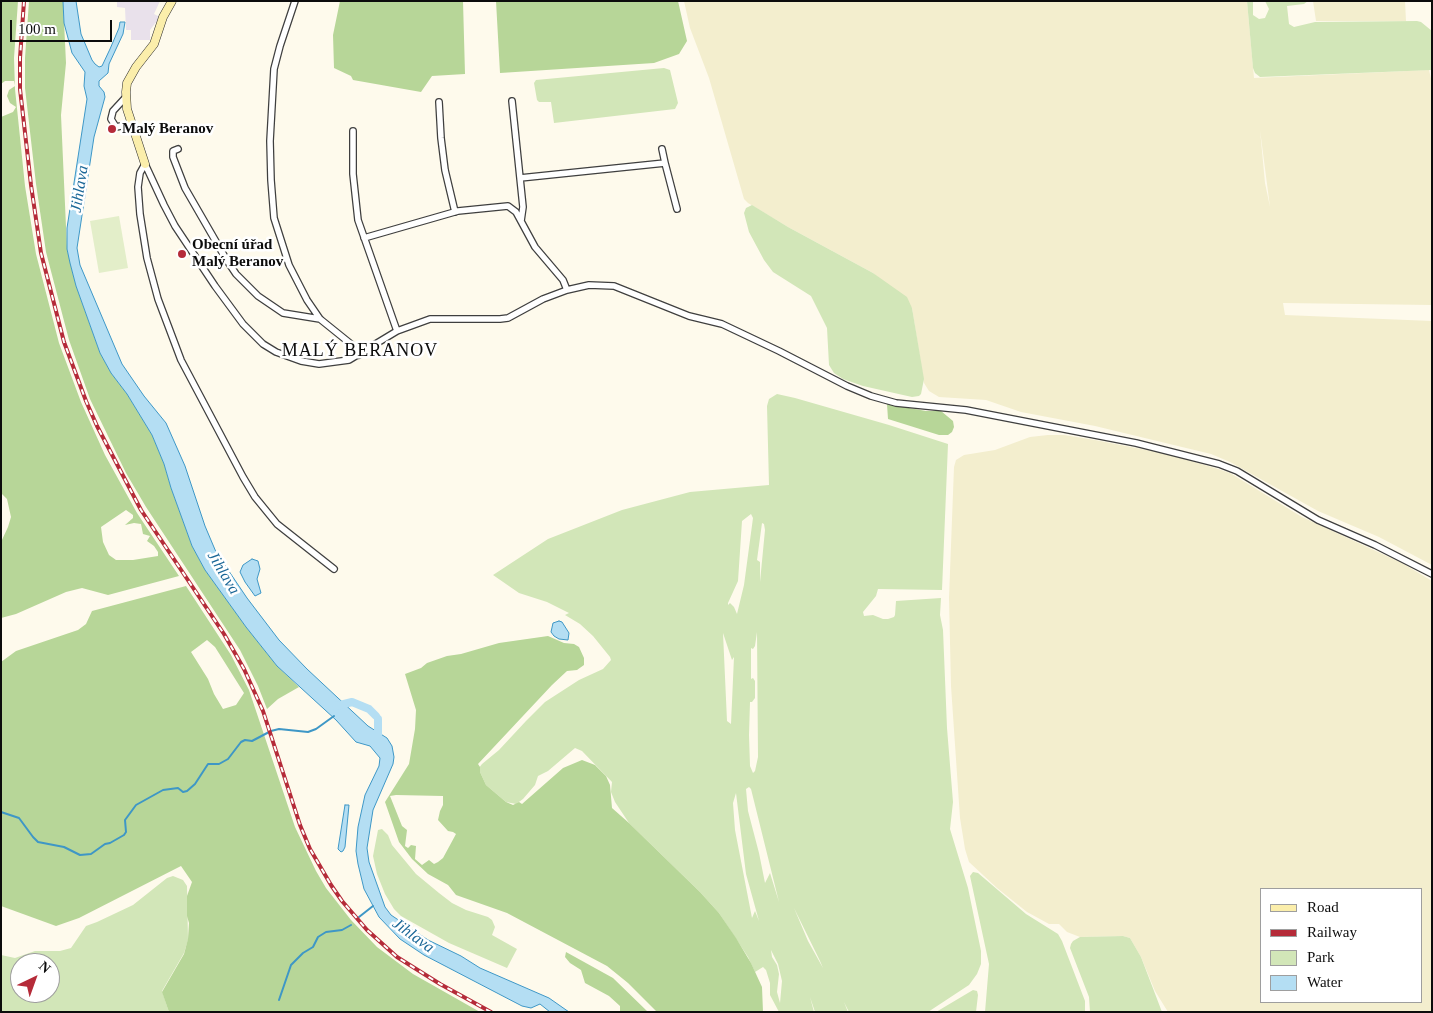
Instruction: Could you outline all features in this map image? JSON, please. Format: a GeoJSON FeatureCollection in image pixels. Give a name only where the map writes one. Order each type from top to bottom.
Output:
{"type":"FeatureCollection","features":[{"type":"Feature","properties":{"kind":"street"},"geometry":{"type":"LineString","coordinates":[[172,1],[163,17],[154,44],[140,60],[128,83],[125,98],[131,124],[145,164],[175,226],[215,286],[253,336],[276,352],[311,363],[336,363],[359,355],[397,331],[430,319],[488,321],[508,318],[543,299],[567,290],[589,285],[605,285],[622,289],[689,316],[722,324],[847,386],[896,403],[966,410],[1136,443],[1218,464],[1237,472],[1318,520],[1375,545],[1432,574]]}},
{"type":"Feature","properties":{"kind":"street"},"geometry":{"type":"LineString","coordinates":[[295,1],[274,69],[270,141],[274,218],[283,249],[307,300],[320,318],[346,339],[359,355]]}},
{"type":"Feature","properties":{"kind":"street"},"geometry":{"type":"LineString","coordinates":[[125,98],[113,111],[111,119],[116,128],[131,124]]}},
{"type":"Feature","properties":{"kind":"street"},"geometry":{"type":"LineString","coordinates":[[512,101],[523,207],[521,221]]}},
{"type":"Feature","properties":{"kind":"street"},"geometry":{"type":"LineString","coordinates":[[439,102],[445,170],[455,212]]}},
{"type":"Feature","properties":{"kind":"street"},"geometry":{"type":"LineString","coordinates":[[353,131],[357,211],[364,238],[397,331]]}},
{"type":"Feature","properties":{"kind":"street"},"geometry":{"type":"LineString","coordinates":[[178,149],[173,152],[185,188],[236,274],[258,296],[283,313],[320,318]]}},
{"type":"Feature","properties":{"kind":"street"},"geometry":{"type":"LineString","coordinates":[[662,149],[677,209]]}},
{"type":"Feature","properties":{"kind":"street"},"geometry":{"type":"LineString","coordinates":[[520,178],[665,163]]}},
{"type":"Feature","properties":{"kind":"street"},"geometry":{"type":"LineString","coordinates":[[145,164],[140,173],[138,187],[147,258],[158,299],[181,360],[230,454],[255,497],[277,524],[334,569]]}},
{"type":"Feature","properties":{"kind":"street"},"geometry":{"type":"LineString","coordinates":[[364,238],[455,212],[508,206],[512,208],[521,221],[535,247],[563,280],[567,290]]}},
{"type":"Feature","properties":{"kind":"shaded area"},"geometry":{"type":"Polygon","coordinates":[[[117,1],[160,1],[154,14],[160,17],[150,30],[150,40],[131,40],[131,30],[126,30],[125,8],[117,7],[117,1]]]}},
{"type":"Feature","properties":{"kind":"shaded area"},"geometry":{"type":"Polygon","coordinates":[[[684,1],[1247,1],[1254,78],[1429,70],[1432,83],[1432,305],[1283,303],[1285,315],[1432,321],[1432,565],[1379,537],[1318,511],[1230,462],[1211,454],[1095,426],[1021,412],[986,400],[939,397],[929,391],[924,383],[912,308],[873,273],[788,227],[744,199],[709,78],[690,28],[684,1]],[[1260,130],[1265,183],[1270,207],[1260,130]]]}},
{"type":"Feature","properties":{"kind":"shaded area"},"geometry":{"type":"Polygon","coordinates":[[[1313,1],[1405,1],[1406,21],[1316,21],[1313,1]]]}},
{"type":"Feature","properties":{"kind":"shaded area"},"geometry":{"type":"Polygon","coordinates":[[[1064,435],[1167,454],[1215,468],[1230,473],[1302,517],[1402,563],[1432,581],[1432,1012],[1168,1012],[1155,991],[1141,957],[1130,938],[1123,936],[1080,937],[1067,932],[1059,924],[1049,924],[1027,912],[969,862],[960,818],[951,686],[949,598],[954,467],[956,460],[964,455],[995,450],[1030,437],[1064,435]]]}},
{"type":"Feature","properties":{"kind":"green space"},"geometry":{"type":"Polygon","coordinates":[[[1,1],[18,1],[14,58],[15,85],[14,81],[5,81],[1,84],[1,1]]]}},
{"type":"Feature","properties":{"kind":"green space"},"geometry":{"type":"Polygon","coordinates":[[[29,1],[63,1],[66,63],[61,115],[67,249],[76,286],[100,353],[152,435],[192,546],[205,570],[277,666],[299,687],[278,699],[267,709],[240,650],[146,507],[126,473],[90,399],[69,340],[46,252],[36,184],[25,88],[29,1]]]}},
{"type":"Feature","properties":{"kind":"green space"},"geometry":{"type":"Polygon","coordinates":[[[340,1],[463,1],[465,74],[432,76],[421,92],[353,80],[351,76],[334,68],[333,35],[340,1]]]}},
{"type":"Feature","properties":{"kind":"green space"},"geometry":{"type":"Polygon","coordinates":[[[496,1],[678,1],[687,41],[679,54],[654,63],[500,73],[496,1]]]}},
{"type":"Feature","properties":{"kind":"green space"},"geometry":{"type":"Polygon","coordinates":[[[1247,1],[1253,1],[1253,15],[1259,19],[1265,18],[1269,9],[1265,1],[1308,1],[1304,4],[1287,6],[1289,24],[1294,27],[1315,22],[1421,22],[1432,31],[1432,70],[1260,77],[1253,68],[1247,1]]]}},
{"type":"Feature","properties":{"kind":"green space"},"geometry":{"type":"Polygon","coordinates":[[[664,68],[670,70],[678,103],[675,109],[554,123],[551,102],[539,102],[537,100],[534,83],[536,80],[664,68]]]}},
{"type":"Feature","properties":{"kind":"green space"},"geometry":{"type":"Polygon","coordinates":[[[15,86],[25,186],[36,254],[59,343],[81,402],[105,455],[137,513],[179,576],[108,595],[82,588],[66,592],[16,614],[1,618],[1,542],[11,517],[7,499],[1,493],[1,117],[13,112],[16,107],[10,103],[7,96],[9,90],[15,86]],[[126,510],[101,527],[103,542],[109,555],[116,560],[133,560],[158,556],[154,546],[147,541],[150,536],[143,534],[141,524],[125,525],[133,518],[133,515],[126,510]]]}},
{"type":"Feature","properties":{"kind":"green space"},"geometry":{"type":"Polygon","coordinates":[[[752,205],[788,227],[873,273],[907,297],[912,308],[924,379],[919,396],[912,397],[863,386],[843,379],[834,373],[829,365],[827,328],[811,296],[773,272],[764,260],[749,232],[744,213],[746,208],[752,205]]]}},
{"type":"Feature","properties":{"kind":"green space"},"geometry":{"type":"Polygon","coordinates":[[[119,216],[128,268],[99,273],[90,221],[119,216]]]}},
{"type":"Feature","properties":{"kind":"green space"},"geometry":{"type":"Polygon","coordinates":[[[777,394],[795,398],[948,444],[942,590],[878,589],[876,596],[863,612],[864,616],[873,615],[888,619],[895,615],[896,601],[941,598],[940,615],[943,630],[947,728],[953,802],[950,829],[968,888],[981,951],[981,964],[969,985],[928,1012],[849,1012],[844,1002],[848,1012],[815,1012],[810,997],[814,1012],[779,1012],[770,995],[770,983],[766,970],[763,967],[755,972],[748,957],[719,913],[629,823],[615,802],[611,792],[612,782],[582,751],[575,748],[548,771],[538,776],[535,785],[516,804],[506,802],[486,785],[480,772],[479,768],[482,764],[499,750],[545,702],[579,680],[603,669],[611,660],[593,636],[580,624],[565,615],[569,613],[547,602],[519,593],[493,575],[548,539],[622,510],[690,492],[769,485],[767,406],[769,399],[777,394]],[[751,514],[742,521],[738,581],[728,603],[728,605],[730,603],[734,607],[737,614],[744,585],[753,518],[751,514]],[[762,523],[757,560],[760,562],[760,582],[765,530],[762,523]],[[757,632],[753,649],[751,648],[751,679],[753,678],[755,681],[755,698],[750,702],[749,735],[750,766],[753,773],[758,757],[757,632]],[[723,633],[727,721],[731,724],[734,657],[732,660],[723,633]],[[749,787],[746,789],[748,811],[765,883],[770,873],[779,902],[749,787]],[[736,793],[733,803],[735,830],[752,918],[755,911],[759,921],[746,874],[736,793]],[[794,908],[808,941],[823,968],[820,961],[794,908]],[[771,950],[772,957],[777,965],[779,974],[777,992],[780,1003],[782,981],[778,964],[771,950]]]}},
{"type":"Feature","properties":{"kind":"green space"},"geometry":{"type":"Polygon","coordinates":[[[887,404],[926,411],[941,411],[953,421],[954,427],[948,435],[939,435],[888,419],[887,404]]]}},
{"type":"Feature","properties":{"kind":"green space"},"geometry":{"type":"Polygon","coordinates":[[[186,586],[231,655],[249,690],[295,827],[326,888],[351,920],[377,947],[413,974],[480,1012],[169,1012],[162,992],[184,954],[188,939],[187,896],[192,882],[181,866],[79,918],[56,926],[1,906],[1,662],[16,651],[78,630],[86,624],[92,611],[186,586]],[[207,640],[191,652],[208,679],[223,709],[236,705],[244,693],[215,647],[207,640]]]}},
{"type":"Feature","properties":{"kind":"green space"},"geometry":{"type":"Polygon","coordinates":[[[548,636],[579,647],[584,658],[584,665],[577,670],[567,671],[552,685],[478,764],[486,785],[506,802],[513,805],[519,802],[522,804],[563,768],[582,760],[595,765],[606,776],[610,785],[612,808],[700,892],[719,913],[751,963],[762,987],[763,1012],[657,1012],[628,983],[607,966],[507,913],[456,895],[448,885],[428,874],[412,859],[399,842],[385,802],[409,764],[415,729],[416,710],[405,674],[447,656],[499,643],[548,636]],[[390,796],[402,826],[407,830],[405,846],[408,848],[411,845],[416,846],[415,859],[422,865],[429,860],[434,864],[443,858],[456,834],[448,831],[438,820],[443,805],[443,796],[390,796]]]}},
{"type":"Feature","properties":{"kind":"green space"},"geometry":{"type":"Polygon","coordinates":[[[382,829],[388,835],[392,845],[416,874],[452,903],[492,920],[495,927],[492,935],[517,949],[507,968],[449,943],[401,916],[394,909],[385,894],[377,874],[373,856],[378,830],[382,829]]]}},
{"type":"Feature","properties":{"kind":"green space"},"geometry":{"type":"Polygon","coordinates":[[[973,872],[978,873],[1026,914],[1058,934],[1085,1001],[1085,1012],[985,1012],[989,964],[970,876],[973,872]]]}},
{"type":"Feature","properties":{"kind":"green space"},"geometry":{"type":"Polygon","coordinates":[[[173,876],[183,880],[187,886],[188,940],[184,953],[162,991],[169,1012],[1,1012],[1,955],[10,957],[10,1003],[60,1003],[60,953],[29,953],[35,951],[60,951],[71,948],[86,926],[133,905],[167,878],[173,876]]]}},
{"type":"Feature","properties":{"kind":"green space"},"geometry":{"type":"Polygon","coordinates":[[[1123,936],[1130,938],[1141,957],[1162,1012],[1090,1012],[1089,997],[1070,948],[1071,944],[1080,937],[1123,936]]]}},
{"type":"Feature","properties":{"kind":"green space"},"geometry":{"type":"Polygon","coordinates":[[[566,952],[613,978],[648,1012],[620,1012],[620,1006],[609,996],[585,983],[581,970],[570,963],[565,957],[566,952]]]}},
{"type":"Feature","properties":{"kind":"green space"},"geometry":{"type":"Polygon","coordinates":[[[973,990],[977,991],[978,995],[976,1012],[936,1012],[973,990]]]}},
{"type":"Feature","properties":{"kind":"water","name":"Jihlava"},"geometry":{"type":"Polygon","coordinates":[[[63,1],[76,1],[81,34],[92,60],[99,67],[102,66],[110,49],[120,22],[125,22],[123,34],[109,64],[108,73],[99,81],[99,86],[104,92],[105,97],[94,137],[77,248],[80,265],[122,364],[166,423],[185,466],[205,526],[216,552],[247,598],[279,640],[368,726],[387,738],[392,746],[393,764],[373,810],[367,848],[369,862],[385,907],[391,915],[428,940],[461,956],[480,968],[549,998],[569,1012],[550,1012],[540,1004],[531,1008],[522,1006],[424,955],[400,939],[379,917],[364,889],[356,851],[358,827],[365,795],[379,766],[380,758],[370,746],[356,742],[336,720],[277,666],[205,570],[192,546],[152,435],[100,353],[76,286],[70,263],[67,249],[67,228],[87,99],[84,86],[85,72],[72,53],[64,23],[63,1]]]}},
{"type":"Feature","properties":{"kind":"water"},"geometry":{"type":"Polygon","coordinates":[[[252,559],[258,561],[260,569],[257,579],[261,593],[255,596],[240,572],[243,565],[252,559]]]}},
{"type":"Feature","properties":{"kind":"water"},"geometry":{"type":"Polygon","coordinates":[[[562,622],[569,633],[568,640],[559,639],[551,632],[553,623],[562,622]]]}},
{"type":"Feature","properties":{"kind":"water"},"geometry":{"type":"Polygon","coordinates":[[[345,805],[349,805],[345,847],[341,852],[338,849],[345,805]]]}},
{"type":"Feature","properties":{"kind":"waterway"},"geometry":{"type":"LineString","coordinates":[[336,706],[352,702],[369,709],[376,716]]}},
{"type":"Feature","properties":{"kind":"waterway"},"geometry":{"type":"LineString","coordinates":[[1,812],[19,818],[38,842],[64,847],[80,855],[91,854],[105,844],[124,835],[126,832],[125,820],[136,805],[163,790],[178,788],[183,792],[187,791],[195,784],[208,764],[219,764],[228,759],[241,742],[245,740],[252,741],[279,729],[308,732],[316,729],[334,716]]}},
{"type":"Feature","properties":{"kind":"waterway"},"geometry":{"type":"LineString","coordinates":[[378,719],[378,742]]}},
{"type":"Feature","properties":{"kind":"waterway"},"geometry":{"type":"LineString","coordinates":[[359,917],[373,906]]}},
{"type":"Feature","properties":{"kind":"waterway"},"geometry":{"type":"LineString","coordinates":[[279,1000],[291,965],[303,953],[313,947],[318,937],[326,932],[342,930],[351,925]]}},
{"type":"Feature","properties":{"kind":"railway"},"geometry":{"type":"LineString","coordinates":[[24,1],[20,89],[41,253],[64,342],[97,426],[141,510],[224,634],[244,669],[263,711],[300,825],[310,849],[331,885],[367,930],[397,957],[440,984],[491,1012]]}},
{"type":"Feature","properties":{"kind":"place","name":"Malý Beranov"},"geometry":{"type":"Point","coordinates":[112,129]}},
{"type":"Feature","properties":{"kind":"place","name":"Obecní úřad Malý Beranov"},"geometry":{"type":"Point","coordinates":[182,254]}},
{"type":"Feature","properties":{"kind":"district","name":"MALÝ BERANOV"},"geometry":{"type":"Point","coordinates":[360,351]}}]}
